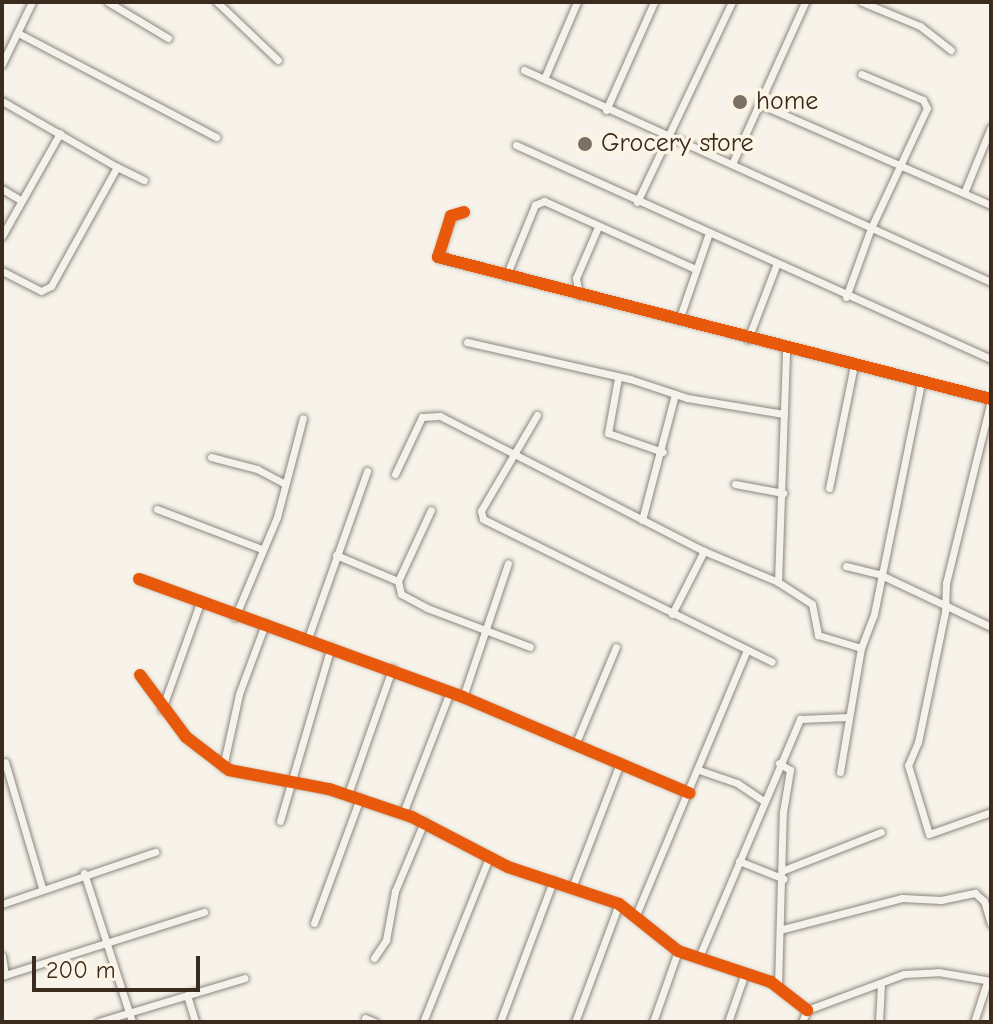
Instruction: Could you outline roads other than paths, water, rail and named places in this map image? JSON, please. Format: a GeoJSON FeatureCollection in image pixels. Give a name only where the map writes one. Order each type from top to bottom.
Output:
{"type":"FeatureCollection","features":[{"type":"Feature","properties":{"kind":"street"},"geometry":{"type":"LineString","coordinates":[[2,64],[32,2]]}},
{"type":"Feature","properties":{"kind":"street"},"geometry":{"type":"LineString","coordinates":[[217,2],[278,60]]}},
{"type":"Feature","properties":{"kind":"street"},"geometry":{"type":"LineString","coordinates":[[544,79],[577,2]]}},
{"type":"Feature","properties":{"kind":"street"},"geometry":{"type":"LineString","coordinates":[[606,110],[654,2]]}},
{"type":"Feature","properties":{"kind":"street"},"geometry":{"type":"LineString","coordinates":[[637,202],[732,2]]}},
{"type":"Feature","properties":{"kind":"street"},"geometry":{"type":"LineString","coordinates":[[732,164],[762,105],[805,2]]}},
{"type":"Feature","properties":{"kind":"street"},"geometry":{"type":"LineString","coordinates":[[862,2],[920,26],[951,50]]}},
{"type":"Feature","properties":{"kind":"street"},"geometry":{"type":"LineString","coordinates":[[105,3],[168,38]]}},
{"type":"Feature","properties":{"kind":"street"},"geometry":{"type":"LineString","coordinates":[[18,33],[216,137]]}},
{"type":"Feature","properties":{"kind":"street"},"geometry":{"type":"LineString","coordinates":[[524,70],[606,110],[991,282]]}},
{"type":"Feature","properties":{"kind":"street"},"geometry":{"type":"LineString","coordinates":[[846,297],[871,228],[926,104],[861,74]]}},
{"type":"Feature","properties":{"kind":"street"},"geometry":{"type":"LineString","coordinates":[[2,101],[144,180]]}},
{"type":"Feature","properties":{"kind":"street"},"geometry":{"type":"LineString","coordinates":[[762,105],[991,205]]}},
{"type":"Feature","properties":{"kind":"street"},"geometry":{"type":"LineString","coordinates":[[964,193],[991,127]]}},
{"type":"Feature","properties":{"kind":"street"},"geometry":{"type":"LineString","coordinates":[[2,236],[60,133]]}},
{"type":"Feature","properties":{"kind":"street"},"geometry":{"type":"LineString","coordinates":[[516,145],[846,297],[991,359]]}},
{"type":"Feature","properties":{"kind":"street"},"geometry":{"type":"LineString","coordinates":[[2,271],[41,291],[51,286],[117,167]]}},
{"type":"Feature","properties":{"kind":"street"},"geometry":{"type":"LineString","coordinates":[[2,189],[20,200]]}},
{"type":"Feature","properties":{"kind":"street"},"geometry":{"type":"LineString","coordinates":[[506,276],[537,203],[544,201],[695,269]]}},
{"type":"Feature","properties":{"kind":"street"},"geometry":{"type":"LineString","coordinates":[[464,212],[451,216],[438,257],[991,400],[946,583],[946,608],[918,742],[908,761],[915,802],[934,835],[991,812]]}},
{"type":"Feature","properties":{"kind":"street"},"geometry":{"type":"LineString","coordinates":[[579,295],[576,278],[598,227]]}},
{"type":"Feature","properties":{"kind":"street"},"geometry":{"type":"LineString","coordinates":[[679,320],[709,233]]}},
{"type":"Feature","properties":{"kind":"street"},"geometry":{"type":"LineString","coordinates":[[748,339],[777,263]]}},
{"type":"Feature","properties":{"kind":"street"},"geometry":{"type":"LineString","coordinates":[[467,342],[675,394],[784,414]]}},
{"type":"Feature","properties":{"kind":"street"},"geometry":{"type":"LineString","coordinates":[[778,582],[786,348]]}},
{"type":"Feature","properties":{"kind":"street"},"geometry":{"type":"LineString","coordinates":[[829,488],[854,365]]}},
{"type":"Feature","properties":{"kind":"street"},"geometry":{"type":"LineString","coordinates":[[618,378],[605,426],[608,433],[663,452]]}},
{"type":"Feature","properties":{"kind":"street"},"geometry":{"type":"LineString","coordinates":[[840,772],[847,755],[848,717],[861,648],[874,614],[879,574],[921,382]]}},
{"type":"Feature","properties":{"kind":"street"},"geometry":{"type":"LineString","coordinates":[[642,520],[663,452],[675,394]]}},
{"type":"Feature","properties":{"kind":"street"},"geometry":{"type":"LineString","coordinates":[[395,474],[422,417],[429,414],[704,551],[778,582],[812,604],[818,635],[861,648]]}},
{"type":"Feature","properties":{"kind":"street"},"geometry":{"type":"LineString","coordinates":[[537,415],[481,511],[483,519],[772,662]]}},
{"type":"Feature","properties":{"kind":"street"},"geometry":{"type":"LineString","coordinates":[[235,617],[242,610],[285,484],[303,418]]}},
{"type":"Feature","properties":{"kind":"street"},"geometry":{"type":"LineString","coordinates":[[211,457],[257,469],[285,484]]}},
{"type":"Feature","properties":{"kind":"street"},"geometry":{"type":"LineString","coordinates":[[308,638],[367,471]]}},
{"type":"Feature","properties":{"kind":"street"},"geometry":{"type":"LineString","coordinates":[[735,484],[783,493]]}},
{"type":"Feature","properties":{"kind":"street"},"geometry":{"type":"LineString","coordinates":[[157,509],[262,549]]}},
{"type":"Feature","properties":{"kind":"street"},"geometry":{"type":"LineString","coordinates":[[431,510],[398,581],[401,594],[530,647]]}},
{"type":"Feature","properties":{"kind":"street"},"geometry":{"type":"LineString","coordinates":[[672,614],[704,551]]}},
{"type":"Feature","properties":{"kind":"street"},"geometry":{"type":"LineString","coordinates":[[336,555],[398,581]]}},
{"type":"Feature","properties":{"kind":"street"},"geometry":{"type":"LineString","coordinates":[[463,697],[508,563]]}},
{"type":"Feature","properties":{"kind":"street"},"geometry":{"type":"LineString","coordinates":[[846,566],[879,574],[991,627]]}},
{"type":"Feature","properties":{"kind":"street"},"geometry":{"type":"LineString","coordinates":[[139,579],[235,617],[308,638],[392,669],[689,793]]}},
{"type":"Feature","properties":{"kind":"street"},"geometry":{"type":"LineString","coordinates":[[162,709],[200,603]]}},
{"type":"Feature","properties":{"kind":"street"},"geometry":{"type":"LineString","coordinates":[[242,610],[246,620]]}},
{"type":"Feature","properties":{"kind":"street"},"geometry":{"type":"LineString","coordinates":[[223,767],[239,694],[265,624]]}},
{"type":"Feature","properties":{"kind":"street"},"geometry":{"type":"LineString","coordinates":[[280,821],[331,647]]}},
{"type":"Feature","properties":{"kind":"street"},"geometry":{"type":"LineString","coordinates":[[575,745],[616,647]]}},
{"type":"Feature","properties":{"kind":"street"},"geometry":{"type":"LineString","coordinates":[[636,915],[747,650]]}},
{"type":"Feature","properties":{"kind":"street"},"geometry":{"type":"LineString","coordinates":[[348,794],[392,669]]}},
{"type":"Feature","properties":{"kind":"street"},"geometry":{"type":"LineString","coordinates":[[140,675],[162,709],[223,767],[348,794],[403,813],[489,858],[573,885],[619,904],[678,951],[778,986],[807,1010]]}},
{"type":"Feature","properties":{"kind":"street"},"geometry":{"type":"LineString","coordinates":[[403,813],[450,692]]}},
{"type":"Feature","properties":{"kind":"street"},"geometry":{"type":"LineString","coordinates":[[699,957],[800,719],[848,717]]}},
{"type":"Feature","properties":{"kind":"street"},"geometry":{"type":"LineString","coordinates":[[5,762],[42,888]]}},
{"type":"Feature","properties":{"kind":"street"},"geometry":{"type":"LineString","coordinates":[[573,885],[620,763]]}},
{"type":"Feature","properties":{"kind":"street"},"geometry":{"type":"LineString","coordinates":[[778,986],[783,929],[783,812],[790,770],[779,763]]}},
{"type":"Feature","properties":{"kind":"street"},"geometry":{"type":"LineString","coordinates":[[699,770],[737,783],[764,801]]}},
{"type":"Feature","properties":{"kind":"street"},"geometry":{"type":"LineString","coordinates":[[314,923],[360,798]]}},
{"type":"Feature","properties":{"kind":"street"},"geometry":{"type":"LineString","coordinates":[[374,958],[386,940],[395,891],[424,822]]}},
{"type":"Feature","properties":{"kind":"street"},"geometry":{"type":"LineString","coordinates":[[739,861],[784,874],[881,832]]}},
{"type":"Feature","properties":{"kind":"street"},"geometry":{"type":"LineString","coordinates":[[2,904],[84,873],[155,852]]}},
{"type":"Feature","properties":{"kind":"street"},"geometry":{"type":"LineString","coordinates":[[423,1022],[489,858]]}},
{"type":"Feature","properties":{"kind":"street"},"geometry":{"type":"LineString","coordinates":[[84,873],[132,1022]]}},
{"type":"Feature","properties":{"kind":"street"},"geometry":{"type":"LineString","coordinates":[[500,1022],[553,881]]}},
{"type":"Feature","properties":{"kind":"street"},"geometry":{"type":"LineString","coordinates":[[783,929],[902,898],[941,900],[975,893],[984,901],[991,924]]}},
{"type":"Feature","properties":{"kind":"street"},"geometry":{"type":"LineString","coordinates":[[575,1022],[619,904]]}},
{"type":"Feature","properties":{"kind":"street"},"geometry":{"type":"LineString","coordinates":[[2,956],[4,976],[109,945],[204,912]]}},
{"type":"Feature","properties":{"kind":"street"},"geometry":{"type":"LineString","coordinates":[[653,1022],[678,951]]}},
{"type":"Feature","properties":{"kind":"street"},"geometry":{"type":"LineString","coordinates":[[802,1022],[807,1010],[904,974],[938,972],[989,982],[974,1022]]}},
{"type":"Feature","properties":{"kind":"street"},"geometry":{"type":"LineString","coordinates":[[728,1022],[745,973]]}},
{"type":"Feature","properties":{"kind":"street"},"geometry":{"type":"LineString","coordinates":[[98,1022],[245,978]]}},
{"type":"Feature","properties":{"kind":"street"},"geometry":{"type":"LineString","coordinates":[[879,1022],[881,984]]}},
{"type":"Feature","properties":{"kind":"street"},"geometry":{"type":"LineString","coordinates":[[187,995],[195,1022]]}},
{"type":"Feature","properties":{"kind":"street"},"geometry":{"type":"LineString","coordinates":[[365,1018],[375,1022]]}},
{"type":"Feature","properties":{"kind":"place","name":"home"},"geometry":{"type":"Point","coordinates":[740,102]}},
{"type":"Feature","properties":{"kind":"place","name":"Grocery store"},"geometry":{"type":"Point","coordinates":[585,144]}}]}
